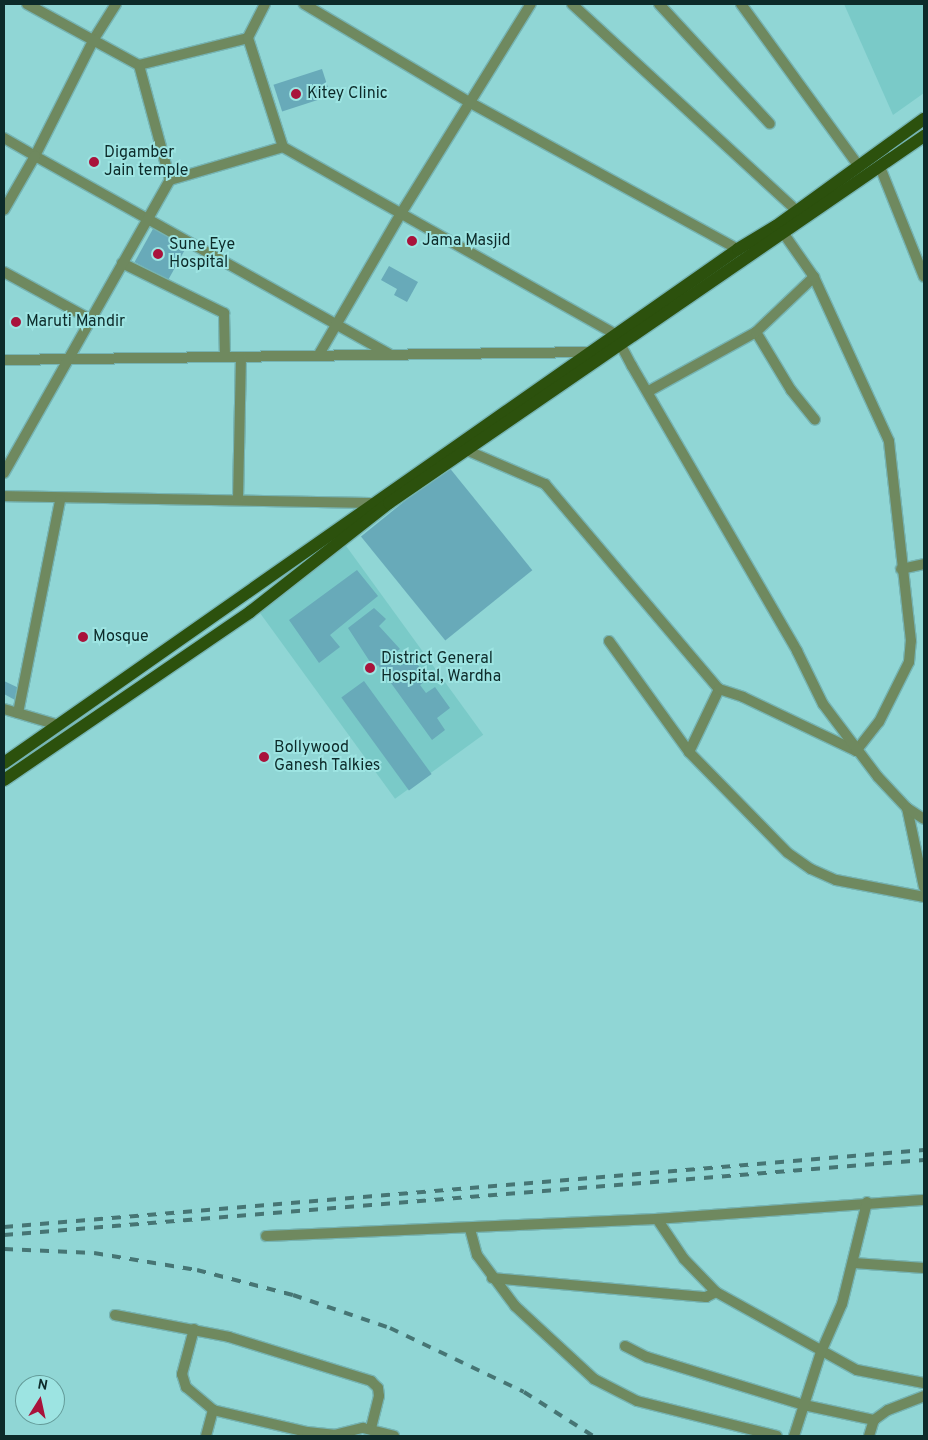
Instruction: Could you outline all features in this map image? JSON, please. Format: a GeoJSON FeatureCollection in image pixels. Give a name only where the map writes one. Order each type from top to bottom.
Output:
{"type":"FeatureCollection","features":[{"type":"Feature","properties":{"kind":"main road"},"geometry":{"type":"LineString","coordinates":[[4,780],[250,612],[389,503],[618,341],[738,249],[776,226],[795,209],[924,119]]}},
{"type":"Feature","properties":{"kind":"main road"},"geometry":{"type":"LineString","coordinates":[[4,763],[592,352],[618,341],[784,234],[924,136]]}},
{"type":"Feature","properties":{"kind":"street"},"geometry":{"type":"LineString","coordinates":[[27,4],[139,65],[248,38]]}},
{"type":"Feature","properties":{"kind":"street"},"geometry":{"type":"LineString","coordinates":[[4,210],[35,156],[94,39],[116,4]]}},
{"type":"Feature","properties":{"kind":"street"},"geometry":{"type":"LineString","coordinates":[[266,4],[248,38],[283,147],[618,341],[649,391],[797,651],[823,704],[856,751],[906,808],[924,819]]}},
{"type":"Feature","properties":{"kind":"street"},"geometry":{"type":"LineString","coordinates":[[304,4],[469,102],[738,249]]}},
{"type":"Feature","properties":{"kind":"street"},"geometry":{"type":"LineString","coordinates":[[318,356],[400,215],[531,4]]}},
{"type":"Feature","properties":{"kind":"street"},"geometry":{"type":"LineString","coordinates":[[572,4],[795,209]]}},
{"type":"Feature","properties":{"kind":"street"},"geometry":{"type":"LineString","coordinates":[[659,4],[770,124]]}},
{"type":"Feature","properties":{"kind":"street"},"geometry":{"type":"LineString","coordinates":[[741,4],[858,164]]}},
{"type":"Feature","properties":{"kind":"street"},"geometry":{"type":"LineString","coordinates":[[139,65],[170,180]]}},
{"type":"Feature","properties":{"kind":"street"},"geometry":{"type":"LineString","coordinates":[[4,138],[391,355]]}},
{"type":"Feature","properties":{"kind":"street"},"geometry":{"type":"LineString","coordinates":[[4,473],[170,180],[283,147]]}},
{"type":"Feature","properties":{"kind":"street"},"geometry":{"type":"LineString","coordinates":[[885,164],[924,277]]}},
{"type":"Feature","properties":{"kind":"street"},"geometry":{"type":"LineString","coordinates":[[784,234],[814,277],[889,441],[901,569],[911,640],[909,662],[879,722],[856,751]]}},
{"type":"Feature","properties":{"kind":"street"},"geometry":{"type":"LineString","coordinates":[[122,262],[224,313],[225,357]]}},
{"type":"Feature","properties":{"kind":"street"},"geometry":{"type":"LineString","coordinates":[[4,272],[90,319]]}},
{"type":"Feature","properties":{"kind":"street"},"geometry":{"type":"LineString","coordinates":[[649,391],[756,332],[814,277]]}},
{"type":"Feature","properties":{"kind":"street"},"geometry":{"type":"LineString","coordinates":[[756,332],[791,390],[815,420]]}},
{"type":"Feature","properties":{"kind":"street"},"geometry":{"type":"LineString","coordinates":[[4,360],[592,352]]}},
{"type":"Feature","properties":{"kind":"street"},"geometry":{"type":"LineString","coordinates":[[238,499],[241,357]]}},
{"type":"Feature","properties":{"kind":"street"},"geometry":{"type":"LineString","coordinates":[[466,450],[546,484],[719,690],[743,697],[856,751]]}},
{"type":"Feature","properties":{"kind":"street"},"geometry":{"type":"LineString","coordinates":[[4,496],[60,500],[238,499],[389,503]]}},
{"type":"Feature","properties":{"kind":"street"},"geometry":{"type":"LineString","coordinates":[[18,713],[60,500]]}},
{"type":"Feature","properties":{"kind":"street"},"geometry":{"type":"LineString","coordinates":[[901,569],[924,564]]}},
{"type":"Feature","properties":{"kind":"street"},"geometry":{"type":"LineString","coordinates":[[609,641],[689,752],[788,853],[811,869],[836,880],[924,897]]}},
{"type":"Feature","properties":{"kind":"street"},"geometry":{"type":"LineString","coordinates":[[689,752],[719,690]]}},
{"type":"Feature","properties":{"kind":"street"},"geometry":{"type":"LineString","coordinates":[[4,709],[58,725]]}},
{"type":"Feature","properties":{"kind":"street"},"geometry":{"type":"LineString","coordinates":[[906,808],[924,887]]}},
{"type":"Feature","properties":{"kind":"street"},"geometry":{"type":"LineString","coordinates":[[266,1236],[657,1218],[867,1202],[924,1200]]}},
{"type":"Feature","properties":{"kind":"street"},"geometry":{"type":"LineString","coordinates":[[794,1436],[822,1352],[842,1304],[854,1263],[867,1202]]}},
{"type":"Feature","properties":{"kind":"street"},"geometry":{"type":"LineString","coordinates":[[657,1218],[684,1259],[716,1292],[857,1370],[924,1384]]}},
{"type":"Feature","properties":{"kind":"street"},"geometry":{"type":"LineString","coordinates":[[470,1228],[477,1254],[492,1278],[515,1306],[581,1368],[620,1395],[777,1436]]}},
{"type":"Feature","properties":{"kind":"street"},"geometry":{"type":"LineString","coordinates":[[854,1263],[924,1268]]}},
{"type":"Feature","properties":{"kind":"street"},"geometry":{"type":"LineString","coordinates":[[492,1278],[706,1297],[716,1292]]}},
{"type":"Feature","properties":{"kind":"street"},"geometry":{"type":"LineString","coordinates":[[115,1315],[194,1329],[302,1358],[371,1381],[378,1388],[379,1396],[371,1429]]}},
{"type":"Feature","properties":{"kind":"street"},"geometry":{"type":"LineString","coordinates":[[194,1329],[182,1374],[186,1387],[213,1410],[307,1432],[334,1435],[356,1428],[371,1429],[394,1436]]}},
{"type":"Feature","properties":{"kind":"street"},"geometry":{"type":"LineString","coordinates":[[624,1346],[648,1357],[804,1405],[874,1420]]}},
{"type":"Feature","properties":{"kind":"street"},"geometry":{"type":"LineString","coordinates":[[869,1436],[874,1420],[895,1406],[924,1396]]}},
{"type":"Feature","properties":{"kind":"street"},"geometry":{"type":"LineString","coordinates":[[206,1436],[213,1410]]}},
{"type":"Feature","properties":{"kind":"shaded area"},"geometry":{"type":"Polygon","coordinates":[[[844,4],[924,4],[924,93],[893,115],[844,4]]]}},
{"type":"Feature","properties":{"kind":"shaded area","name":"District General Hospital, Wardha"},"geometry":{"type":"Polygon","coordinates":[[[341,539],[483,735],[395,799],[253,603],[341,539]]]}},
{"type":"Feature","properties":{"kind":"building"},"geometry":{"type":"Polygon","coordinates":[[[322,69],[331,96],[282,111],[273,85],[322,69]]]}},
{"type":"Feature","properties":{"kind":"building"},"geometry":{"type":"Polygon","coordinates":[[[154,227],[187,245],[168,280],[135,262],[154,227]]]}},
{"type":"Feature","properties":{"kind":"building"},"geometry":{"type":"Polygon","coordinates":[[[389,266],[418,282],[407,302],[394,295],[397,289],[381,280],[389,266]]]}},
{"type":"Feature","properties":{"kind":"building"},"geometry":{"type":"Polygon","coordinates":[[[448,466],[532,570],[445,641],[361,536],[448,466]]]}},
{"type":"Feature","properties":{"kind":"building"},"geometry":{"type":"Polygon","coordinates":[[[357,570],[378,596],[330,635],[340,647],[319,663],[289,620],[357,570]]]}},
{"type":"Feature","properties":{"kind":"building"},"geometry":{"type":"Polygon","coordinates":[[[374,608],[386,619],[379,626],[400,649],[392,655],[400,666],[413,658],[428,679],[420,685],[426,693],[435,687],[450,708],[437,718],[445,730],[432,740],[378,665],[374,668],[348,628],[374,608]]]}},
{"type":"Feature","properties":{"kind":"building"},"geometry":{"type":"Polygon","coordinates":[[[4,681],[21,689],[15,700],[4,694],[4,681]]]}},
{"type":"Feature","properties":{"kind":"building"},"geometry":{"type":"Polygon","coordinates":[[[364,681],[432,774],[409,790],[341,697],[364,681]]]}},
{"type":"Feature","properties":{"kind":"railway"},"geometry":{"type":"LineString","coordinates":[[4,1227],[924,1150]]}},
{"type":"Feature","properties":{"kind":"railway"},"geometry":{"type":"LineString","coordinates":[[4,1235],[924,1160]]}},
{"type":"Feature","properties":{"kind":"railway"},"geometry":{"type":"LineString","coordinates":[[4,1249],[94,1253],[197,1270],[293,1295],[390,1328],[524,1392],[593,1436]]}},
{"type":"Feature","properties":{"kind":"place","name":"Kitey Clinic"},"geometry":{"type":"Point","coordinates":[296,94]}},
{"type":"Feature","properties":{"kind":"place","name":"Digamber Jain temple"},"geometry":{"type":"Point","coordinates":[94,162]}},
{"type":"Feature","properties":{"kind":"place","name":"Jama Masjid"},"geometry":{"type":"Point","coordinates":[412,241]}},
{"type":"Feature","properties":{"kind":"place","name":"Sune Eye Hospital"},"geometry":{"type":"Point","coordinates":[158,254]}},
{"type":"Feature","properties":{"kind":"place","name":"Maruti Mandir"},"geometry":{"type":"Point","coordinates":[16,322]}},
{"type":"Feature","properties":{"kind":"place","name":"Mosque"},"geometry":{"type":"Point","coordinates":[83,637]}},
{"type":"Feature","properties":{"kind":"place","name":"District General Hospital, Wardha"},"geometry":{"type":"Point","coordinates":[370,668]}},
{"type":"Feature","properties":{"kind":"place","name":"Bollywood Ganesh Talkies"},"geometry":{"type":"Point","coordinates":[264,757]}}]}
